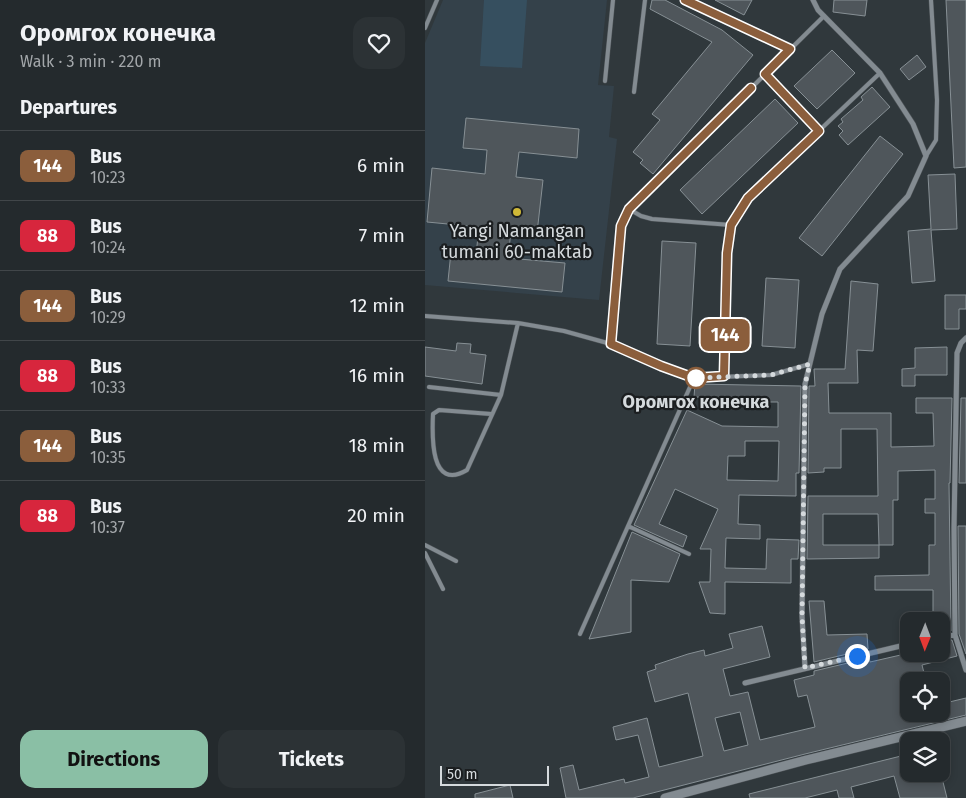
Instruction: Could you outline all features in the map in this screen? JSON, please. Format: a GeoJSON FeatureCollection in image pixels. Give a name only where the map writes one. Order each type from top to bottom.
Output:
{"type":"FeatureCollection","features":[{"type":"Feature","properties":{"kind":"street"},"geometry":{"type":"LineString","coordinates":[[805,668],[802,616],[805,384],[822,314],[840,269],[908,196],[926,156],[913,124],[880,73],[824,16],[813,0]]}},
{"type":"Feature","properties":{"kind":"street"},"geometry":{"type":"LineString","coordinates":[[966,338],[961,343],[957,354],[954,528],[955,635],[966,670]]}},
{"type":"Feature","properties":{"kind":"street"},"geometry":{"type":"LineString","coordinates":[[950,636],[955,635]]}},
{"type":"Feature","properties":{"kind":"street"},"geometry":{"type":"LineString","coordinates":[[745,683],[900,646]]}},
{"type":"Feature","properties":{"kind":"street"},"geometry":{"type":"LineString","coordinates":[[665,798],[806,760],[966,721]]}},
{"type":"Feature","properties":{"kind":"lane"},"geometry":{"type":"LineString","coordinates":[[425,28],[437,0]]}},
{"type":"Feature","properties":{"kind":"lane"},"geometry":{"type":"LineString","coordinates":[[605,81],[613,0]]}},
{"type":"Feature","properties":{"kind":"lane"},"geometry":{"type":"LineString","coordinates":[[634,92],[645,0]]}},
{"type":"Feature","properties":{"kind":"lane"},"geometry":{"type":"LineString","coordinates":[[685,0],[790,49]]}},
{"type":"Feature","properties":{"kind":"lane"},"geometry":{"type":"LineString","coordinates":[[926,156],[936,140],[937,110],[931,0]]}},
{"type":"Feature","properties":{"kind":"lane"},"geometry":{"type":"LineString","coordinates":[[611,344],[621,226],[629,209],[824,16]]}},
{"type":"Feature","properties":{"kind":"lane"},"geometry":{"type":"LineString","coordinates":[[724,376],[727,253],[731,225],[748,198],[880,73]]}},
{"type":"Feature","properties":{"kind":"lane"},"geometry":{"type":"LineString","coordinates":[[765,74],[819,131]]}},
{"type":"Feature","properties":{"kind":"lane"},"geometry":{"type":"LineString","coordinates":[[629,209],[641,216],[652,219],[731,225]]}},
{"type":"Feature","properties":{"kind":"lane"},"geometry":{"type":"LineString","coordinates":[[425,316],[518,323],[564,331],[611,344],[694,378],[771,375],[810,364]]}},
{"type":"Feature","properties":{"kind":"lane"},"geometry":{"type":"LineString","coordinates":[[491,414],[439,410],[433,414],[434,450],[438,466],[442,472],[458,475],[467,470],[501,395],[518,323]]}},
{"type":"Feature","properties":{"kind":"lane"},"geometry":{"type":"LineString","coordinates":[[580,634],[694,378]]}},
{"type":"Feature","properties":{"kind":"lane"},"geometry":{"type":"LineString","coordinates":[[429,387],[501,395]]}},
{"type":"Feature","properties":{"kind":"lane"},"geometry":{"type":"LineString","coordinates":[[628,526],[689,554]]}},
{"type":"Feature","properties":{"kind":"lane"},"geometry":{"type":"LineString","coordinates":[[425,545],[456,561]]}},
{"type":"Feature","properties":{"kind":"lane"},"geometry":{"type":"LineString","coordinates":[[425,553],[443,589]]}},
{"type":"Feature","properties":{"kind":"shaded area","name":"Yangi Namangan tumani 60-maktab"},"geometry":{"type":"Polygon","coordinates":[[[443,0],[607,0],[598,85],[614,86],[609,137],[617,139],[599,300],[425,285],[425,43],[443,0]]]}},
{"type":"Feature","properties":{"kind":"shaded area"},"geometry":{"type":"Polygon","coordinates":[[[484,0],[527,0],[522,68],[480,66],[484,0]]]}},
{"type":"Feature","properties":{"kind":"building"},"geometry":{"type":"Polygon","coordinates":[[[652,0],[665,0],[722,30],[753,55],[653,174],[640,163],[643,160],[633,152],[660,120],[652,114],[712,42],[650,9],[652,0]]]}},
{"type":"Feature","properties":{"kind":"building"},"geometry":{"type":"Polygon","coordinates":[[[715,0],[752,0],[744,15],[715,0]]]}},
{"type":"Feature","properties":{"kind":"building"},"geometry":{"type":"Polygon","coordinates":[[[834,0],[867,0],[865,16],[833,12],[834,0]]]}},
{"type":"Feature","properties":{"kind":"building"},"geometry":{"type":"Polygon","coordinates":[[[946,0],[966,0],[966,167],[954,168],[946,0]]]}},
{"type":"Feature","properties":{"kind":"building"},"geometry":{"type":"Polygon","coordinates":[[[832,50],[855,73],[817,109],[794,86],[832,50]]]}},
{"type":"Feature","properties":{"kind":"building"},"geometry":{"type":"Polygon","coordinates":[[[917,55],[926,67],[909,80],[900,69],[917,55]]]}},
{"type":"Feature","properties":{"kind":"building"},"geometry":{"type":"Polygon","coordinates":[[[872,87],[890,107],[848,145],[839,135],[843,131],[838,126],[843,122],[841,119],[863,100],[861,97],[872,87]]]}},
{"type":"Feature","properties":{"kind":"building"},"geometry":{"type":"Polygon","coordinates":[[[775,99],[798,123],[702,214],[680,190],[775,99]]]}},
{"type":"Feature","properties":{"kind":"building"},"geometry":{"type":"Polygon","coordinates":[[[466,118],[579,129],[577,158],[519,152],[516,177],[543,180],[537,233],[511,231],[508,258],[565,263],[562,292],[448,281],[451,252],[476,255],[479,227],[427,222],[432,168],[485,174],[487,150],[463,148],[466,118]]]}},
{"type":"Feature","properties":{"kind":"building"},"geometry":{"type":"Polygon","coordinates":[[[880,136],[903,154],[822,256],[799,238],[880,136]]]}},
{"type":"Feature","properties":{"kind":"building"},"geometry":{"type":"Polygon","coordinates":[[[955,174],[957,229],[931,230],[935,281],[912,283],[908,231],[931,229],[928,175],[955,174]]]}},
{"type":"Feature","properties":{"kind":"building"},"geometry":{"type":"Polygon","coordinates":[[[662,241],[696,243],[690,346],[657,344],[662,241]]]}},
{"type":"Feature","properties":{"kind":"building"},"geometry":{"type":"Polygon","coordinates":[[[766,278],[799,280],[795,348],[762,346],[766,278]]]}},
{"type":"Feature","properties":{"kind":"building"},"geometry":{"type":"Polygon","coordinates":[[[851,281],[878,284],[873,351],[857,350],[858,383],[828,383],[829,413],[891,413],[891,447],[934,446],[933,413],[916,413],[916,398],[952,398],[949,483],[951,631],[950,612],[933,612],[933,590],[875,590],[875,576],[929,575],[929,545],[935,545],[935,513],[925,513],[925,499],[935,499],[935,470],[898,471],[898,500],[893,500],[893,545],[879,545],[879,558],[807,559],[808,496],[878,496],[877,429],[841,429],[841,468],[824,468],[824,472],[808,473],[809,386],[815,386],[814,369],[845,369],[851,281]],[[823,514],[823,545],[879,545],[878,514],[823,514]]]}},
{"type":"Feature","properties":{"kind":"building"},"geometry":{"type":"Polygon","coordinates":[[[945,295],[966,295],[966,309],[959,309],[959,329],[945,329],[945,295]]]}},
{"type":"Feature","properties":{"kind":"building"},"geometry":{"type":"Polygon","coordinates":[[[457,343],[471,344],[470,353],[486,355],[482,384],[425,376],[425,347],[456,351],[457,343]]]}},
{"type":"Feature","properties":{"kind":"building"},"geometry":{"type":"Polygon","coordinates":[[[947,347],[947,375],[915,375],[915,386],[902,386],[902,369],[915,368],[915,348],[947,347]]]}},
{"type":"Feature","properties":{"kind":"building"},"geometry":{"type":"Polygon","coordinates":[[[695,384],[801,386],[799,473],[796,473],[796,496],[739,495],[738,524],[760,525],[760,539],[726,538],[725,568],[766,569],[767,539],[799,540],[798,559],[791,559],[791,583],[725,582],[725,614],[710,613],[699,582],[710,582],[711,549],[700,549],[718,509],[675,489],[659,524],[687,536],[683,547],[634,525],[687,410],[722,426],[778,427],[778,402],[730,402],[730,398],[694,397],[695,384]],[[745,441],[745,456],[728,456],[727,480],[778,481],[779,441],[745,441]]]}},
{"type":"Feature","properties":{"kind":"building"},"geometry":{"type":"Polygon","coordinates":[[[961,398],[966,398],[966,483],[959,483],[961,398]]]}},
{"type":"Feature","properties":{"kind":"building"},"geometry":{"type":"Polygon","coordinates":[[[958,526],[966,526],[966,654],[959,634],[958,526]]]}},
{"type":"Feature","properties":{"kind":"building"},"geometry":{"type":"Polygon","coordinates":[[[632,532],[680,554],[669,582],[631,580],[631,632],[589,639],[632,532]]]}},
{"type":"Feature","properties":{"kind":"building"},"geometry":{"type":"Polygon","coordinates":[[[809,601],[824,601],[827,635],[867,634],[868,649],[814,662],[809,601]]]}},
{"type":"Feature","properties":{"kind":"building"},"geometry":{"type":"Polygon","coordinates":[[[762,626],[770,657],[723,669],[730,696],[748,692],[760,740],[815,727],[807,695],[798,697],[794,680],[814,675],[814,671],[869,658],[870,662],[900,655],[900,662],[934,662],[922,665],[924,672],[900,672],[900,722],[937,722],[633,798],[566,798],[560,768],[573,765],[579,790],[624,779],[625,783],[649,777],[638,735],[616,740],[613,727],[647,718],[659,767],[703,756],[688,693],[655,702],[647,672],[656,669],[655,665],[688,654],[704,650],[705,656],[733,648],[729,634],[762,626]],[[740,712],[715,718],[724,751],[748,745],[740,712]]]}},
{"type":"Feature","properties":{"kind":"building"},"geometry":{"type":"Polygon","coordinates":[[[950,640],[952,640],[957,656],[950,658],[950,640]]]}},
{"type":"Feature","properties":{"kind":"building"},"geometry":{"type":"Polygon","coordinates":[[[966,698],[966,715],[950,719],[950,702],[966,698]]]}},
{"type":"Feature","properties":{"kind":"building"},"geometry":{"type":"Polygon","coordinates":[[[900,756],[900,782],[943,782],[947,798],[900,798],[894,776],[851,787],[854,798],[839,798],[837,790],[805,798],[750,798],[749,794],[900,756]]]}},
{"type":"Feature","properties":{"kind":"building"},"geometry":{"type":"Polygon","coordinates":[[[510,785],[513,798],[475,798],[475,794],[510,785]]]}},
{"type":"Feature","properties":{"kind":"bus line","name":"144"},"geometry":{"type":"LineString","coordinates":[[685,0],[790,49],[765,74],[819,131],[748,198],[731,225],[727,253],[724,376],[694,378],[611,344],[621,226],[629,209],[751,88]]}},
{"type":"Feature","properties":{"kind":"place","name":"Yangi Namangan tumani 60-maktab"},"geometry":{"type":"Point","coordinates":[517,212]}},
{"type":"Feature","properties":{"kind":"place","name":"Оромгох конечка"},"geometry":{"type":"Point","coordinates":[696,378]}},
{"type":"Feature","properties":{"kind":"route"},"geometry":{"type":"LineString","coordinates":[[696,378],[694,378],[771,375],[810,364],[805,384],[802,616],[805,668],[857,656]]}}]}
